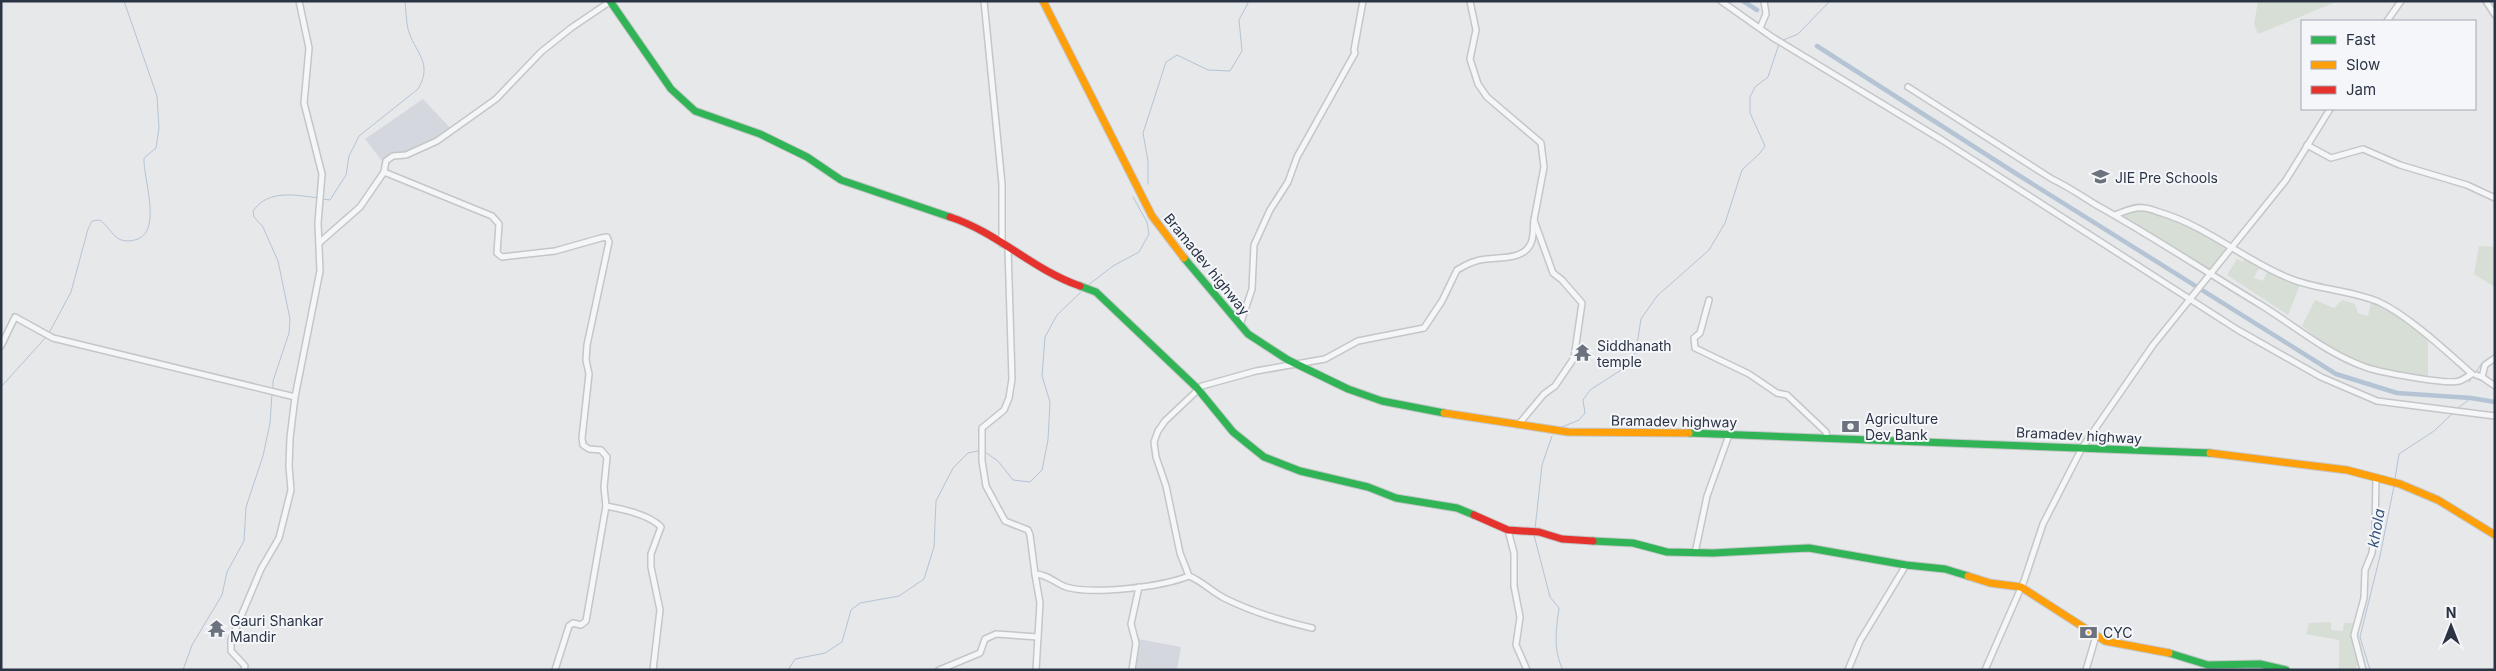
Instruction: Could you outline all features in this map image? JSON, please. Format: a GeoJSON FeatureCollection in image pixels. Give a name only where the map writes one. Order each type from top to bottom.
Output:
{"type":"FeatureCollection","features":[{"type":"Feature","properties":{"kind":"street"},"geometry":{"type":"LineString","coordinates":[[244,670],[245,666],[231,651],[232,640],[281,528],[291,490],[289,447],[295,397],[320,271],[318,223],[322,174],[304,103],[309,48],[299,1]]}},
{"type":"Feature","properties":{"kind":"street"},"geometry":{"type":"LineString","coordinates":[[318,243],[360,207],[384,172],[386,161],[393,156],[406,155],[438,141],[496,99],[541,52],[571,28],[611,1],[671,89],[695,111],[760,134],[807,157],[842,180],[969,223],[1061,280],[1096,292],[1197,388],[1233,432],[1264,457],[1300,471],[1368,487],[1396,498],[1457,508],[1508,530],[1539,532],[1562,539],[1633,543],[1667,552],[1695,553],[1809,548],[1906,565],[1945,569],[1990,583],[2021,587],[2105,641],[2163,652],[2208,665],[2260,664],[2286,670]]}},
{"type":"Feature","properties":{"kind":"street"},"geometry":{"type":"LineString","coordinates":[[984,1],[1002,184],[1012,379],[1009,398],[1004,410],[982,428],[982,461],[986,486],[1005,522],[1028,530],[1030,534],[1040,603],[1036,670]]}},
{"type":"Feature","properties":{"kind":"street","name":"Bramadev highway"},"geometry":{"type":"LineString","coordinates":[[1043,1],[1107,131],[1152,216],[1205,285],[1248,334],[1294,363],[1348,389],[1382,401],[1447,414],[1568,432],[1642,431],[2232,454],[2347,470],[2400,484],[2438,500],[2495,535]]}},
{"type":"Feature","properties":{"kind":"street"},"geometry":{"type":"LineString","coordinates":[[1240,324],[1252,289],[1254,245],[1270,210],[1288,182],[1297,157],[1355,53],[1363,1]]}},
{"type":"Feature","properties":{"kind":"street"},"geometry":{"type":"LineString","coordinates":[[1188,576],[1180,553],[1166,486],[1156,457],[1154,442],[1158,431],[1165,421],[1197,388],[1234,376],[1294,363],[1325,359],[1358,341],[1424,328],[1442,301],[1456,270],[1485,259],[1508,258],[1521,253],[1529,247],[1532,241],[1544,167],[1541,143],[1487,97],[1478,84],[1470,59],[1476,30],[1470,1]]}},
{"type":"Feature","properties":{"kind":"street"},"geometry":{"type":"LineString","coordinates":[[1720,1],[1760,28],[1942,140],[2238,330],[2321,377],[2377,402],[2495,416]]}},
{"type":"Feature","properties":{"kind":"street"},"geometry":{"type":"LineString","coordinates":[[1760,28],[1766,14],[1764,1]]}},
{"type":"Feature","properties":{"kind":"street"},"geometry":{"type":"LineString","coordinates":[[2387,20],[2400,1]]}},
{"type":"Feature","properties":{"kind":"street"},"geometry":{"type":"LineString","coordinates":[[2486,1],[2495,15]]}},
{"type":"Feature","properties":{"kind":"street"},"geometry":{"type":"LineString","coordinates":[[1908,87],[2052,179],[2115,215],[2310,340],[2365,368],[2392,374],[2458,382],[2472,374],[2402,317],[2380,302],[2347,292],[2309,286],[2282,276],[2232,249],[2205,231],[2175,217],[2143,207],[2115,215]]}},
{"type":"Feature","properties":{"kind":"street"},"geometry":{"type":"LineString","coordinates":[[1985,670],[2021,587],[2043,524],[2082,448],[2136,368],[2189,298],[2196,293],[2286,180],[2329,110]]}},
{"type":"Feature","properties":{"kind":"street"},"geometry":{"type":"LineString","coordinates":[[2307,145],[2331,158],[2363,149],[2400,165],[2467,185],[2495,198]]}},
{"type":"Feature","properties":{"kind":"street"},"geometry":{"type":"LineString","coordinates":[[384,172],[492,216],[499,224],[497,253],[502,257],[555,251],[607,237],[608,246],[587,345],[586,360],[589,374],[582,438],[584,445],[589,449],[601,450],[607,457],[604,487],[606,506],[586,621],[581,625],[572,624],[569,626],[555,670]]}},
{"type":"Feature","properties":{"kind":"street"},"geometry":{"type":"LineString","coordinates":[[1518,425],[1544,394],[1556,386],[1574,358],[1582,303],[1562,280],[1553,273],[1534,220]]}},
{"type":"Feature","properties":{"kind":"street"},"geometry":{"type":"LineString","coordinates":[[1710,300],[1700,333],[1694,338],[1696,348],[1749,374],[1777,393],[1786,395],[1826,432],[1827,438]]}},
{"type":"Feature","properties":{"kind":"street"},"geometry":{"type":"LineString","coordinates":[[1,346],[15,317],[53,338],[295,397]]}},
{"type":"Feature","properties":{"kind":"street"},"geometry":{"type":"LineString","coordinates":[[2482,377],[2485,365],[2495,358]]}},
{"type":"Feature","properties":{"kind":"street"},"geometry":{"type":"LineString","coordinates":[[2476,375],[2495,386]]}},
{"type":"Feature","properties":{"kind":"street"},"geometry":{"type":"LineString","coordinates":[[1695,553],[1707,496],[1729,435]]}},
{"type":"Feature","properties":{"kind":"street"},"geometry":{"type":"LineString","coordinates":[[2363,670],[2354,635],[2364,598],[2366,570],[2372,553],[2376,530],[2379,478]]}},
{"type":"Feature","properties":{"kind":"street"},"geometry":{"type":"LineString","coordinates":[[606,506],[638,516],[661,528],[651,561],[660,610],[653,670]]}},
{"type":"Feature","properties":{"kind":"street"},"geometry":{"type":"LineString","coordinates":[[1508,530],[1514,553],[1514,586],[1520,617],[1516,645],[1527,670]]}},
{"type":"Feature","properties":{"kind":"street"},"geometry":{"type":"LineString","coordinates":[[1848,670],[1860,641],[1906,565]]}},
{"type":"Feature","properties":{"kind":"street"},"geometry":{"type":"LineString","coordinates":[[1035,574],[1041,574],[1066,587],[1080,589],[1140,587],[1176,581],[1188,576],[1198,579],[1222,597],[1252,611],[1312,628]]}},
{"type":"Feature","properties":{"kind":"street"},"geometry":{"type":"LineString","coordinates":[[1132,670],[1136,642],[1131,624],[1140,587]]}},
{"type":"Feature","properties":{"kind":"street"},"geometry":{"type":"LineString","coordinates":[[940,670],[980,653],[985,639],[996,634],[1038,637]]}},
{"type":"Feature","properties":{"kind":"street"},"geometry":{"type":"LineString","coordinates":[[2086,670],[2096,636]]}},
{"type":"Feature","properties":{"kind":"shaded area"},"geometry":{"type":"Polygon","coordinates":[[[2258,1],[2338,1],[2258,34],[2254,24],[2258,1]]]}},
{"type":"Feature","properties":{"kind":"shaded area"},"geometry":{"type":"Polygon","coordinates":[[[423,99],[451,129],[416,150],[382,161],[365,139],[423,99]]]}},
{"type":"Feature","properties":{"kind":"shaded area"},"geometry":{"type":"Polygon","coordinates":[[[2144,208],[2180,222],[2228,247],[2210,270],[2118,214],[2144,208]]]}},
{"type":"Feature","properties":{"kind":"shaded area"},"geometry":{"type":"Polygon","coordinates":[[[2479,246],[2495,247],[2495,287],[2474,274],[2479,246]]]}},
{"type":"Feature","properties":{"kind":"shaded area"},"geometry":{"type":"Polygon","coordinates":[[[2246,257],[2263,267],[2257,271],[2254,278],[2263,281],[2268,270],[2300,285],[2288,315],[2227,275],[2237,259],[2243,262],[2246,257]]]}},
{"type":"Feature","properties":{"kind":"shaded area"},"geometry":{"type":"Polygon","coordinates":[[[2315,300],[2334,308],[2342,300],[2355,304],[2358,313],[2368,316],[2371,302],[2392,311],[2428,339],[2428,377],[2372,367],[2330,348],[2302,326],[2315,300]]]}},
{"type":"Feature","properties":{"kind":"shaded area"},"geometry":{"type":"Polygon","coordinates":[[[2331,622],[2331,630],[2343,631],[2344,623],[2353,623],[2353,634],[2361,666],[2356,666],[2356,670],[2339,670],[2339,640],[2306,634],[2309,623],[2331,622]]]}},
{"type":"Feature","properties":{"kind":"shaded area"},"geometry":{"type":"Polygon","coordinates":[[[1138,639],[1181,647],[1177,670],[1134,670],[1138,639]]]}},
{"type":"Feature","properties":{"kind":"waterway"},"geometry":{"type":"LineString","coordinates":[[49,333],[71,292],[88,229],[92,221],[100,220],[116,237],[126,241],[138,239],[145,233],[149,225],[150,202],[144,158],[156,148],[159,128],[157,96],[124,1]]}},
{"type":"Feature","properties":{"kind":"waterway"},"geometry":{"type":"LineString","coordinates":[[322,199],[330,200],[346,175],[349,156],[359,136],[418,89],[422,80],[423,64],[408,29],[405,1]]}},
{"type":"Feature","properties":{"kind":"waterway"},"geometry":{"type":"LineString","coordinates":[[1148,184],[1148,161],[1143,133],[1166,62],[1177,55],[1208,70],[1230,71],[1242,51],[1239,20],[1249,1]]}},
{"type":"Feature","properties":{"kind":"waterway"},"geometry":{"type":"LineString","coordinates":[[1743,1],[1757,10]]}},
{"type":"Feature","properties":{"kind":"waterway"},"geometry":{"type":"LineString","coordinates":[[1781,41],[1798,34],[1830,1]]}},
{"type":"Feature","properties":{"kind":"waterway"},"geometry":{"type":"LineString","coordinates":[[1562,427],[1579,420],[1585,413],[1583,400],[1590,390],[1629,365],[1636,351],[1641,319],[1657,296],[1709,250],[1725,223],[1742,170],[1765,146],[1750,113],[1750,97],[1755,87],[1768,77],[1779,44]]}},
{"type":"Feature","properties":{"kind":"waterway"},"geometry":{"type":"LineString","coordinates":[[1817,46],[2336,374],[2397,393],[2471,398],[2495,402]]}},
{"type":"Feature","properties":{"kind":"waterway"},"geometry":{"type":"LineString","coordinates":[[273,390],[273,381],[289,333],[290,319],[278,261],[263,227],[254,217],[253,211],[259,204],[274,196],[292,195],[318,198]]}},
{"type":"Feature","properties":{"kind":"waterway"},"geometry":{"type":"LineString","coordinates":[[1087,286],[1113,266],[1139,252],[1149,234],[1147,222],[1133,197]]}},
{"type":"Feature","properties":{"kind":"waterway"},"geometry":{"type":"LineString","coordinates":[[985,452],[998,461],[1013,480],[1030,482],[1042,470],[1048,440],[1050,402],[1042,376],[1045,337],[1057,315],[1081,292]]}},
{"type":"Feature","properties":{"kind":"waterway"},"geometry":{"type":"LineString","coordinates":[[1,387],[47,336]]}},
{"type":"Feature","properties":{"kind":"waterway","name":"khola"},"geometry":{"type":"LineString","coordinates":[[2469,382],[2482,363],[2495,354]]}},
{"type":"Feature","properties":{"kind":"waterway"},"geometry":{"type":"LineString","coordinates":[[183,670],[192,645],[222,595],[227,572],[244,541],[246,507],[263,456],[270,423],[272,394]]}},
{"type":"Feature","properties":{"kind":"waterway","name":"khola"},"geometry":{"type":"LineString","coordinates":[[2458,408],[2471,398]]}},
{"type":"Feature","properties":{"kind":"waterway","name":"khola"},"geometry":{"type":"LineString","coordinates":[[2395,479],[2399,454],[2434,431],[2453,413]]}},
{"type":"Feature","properties":{"kind":"waterway"},"geometry":{"type":"LineString","coordinates":[[1535,529],[1542,465],[1552,436]]}},
{"type":"Feature","properties":{"kind":"waterway"},"geometry":{"type":"LineString","coordinates":[[788,670],[795,659],[825,653],[842,642],[851,610],[860,603],[899,596],[924,579],[934,547],[936,501],[953,468],[968,453],[978,451]]}},
{"type":"Feature","properties":{"kind":"waterway","name":"khola"},"geometry":{"type":"LineString","coordinates":[[2370,670],[2360,637],[2380,556],[2394,486]]}},
{"type":"Feature","properties":{"kind":"waterway"},"geometry":{"type":"LineString","coordinates":[[1534,535],[1550,597],[1559,608],[1556,632],[1558,655],[1563,670]]}},
{"type":"Feature","properties":{"kind":"traffic: fast"},"geometry":{"type":"LineString","coordinates":[[610,1],[671,89],[695,111],[760,134],[807,157],[841,180],[950,217]]}},
{"type":"Feature","properties":{"kind":"traffic: fast"},"geometry":{"type":"LineString","coordinates":[[1184,258],[1248,334],[1288,360],[1348,389],[1382,401],[1444,413]]}},
{"type":"Feature","properties":{"kind":"traffic: fast"},"geometry":{"type":"LineString","coordinates":[[1080,286],[1096,292],[1197,388],[1233,432],[1264,457],[1300,471],[1368,487],[1396,498],[1457,508],[1474,515]]}},
{"type":"Feature","properties":{"kind":"traffic: fast"},"geometry":{"type":"LineString","coordinates":[[1689,433],[2210,453]]}},
{"type":"Feature","properties":{"kind":"traffic: fast"},"geometry":{"type":"LineString","coordinates":[[1593,541],[1633,543],[1667,552],[1713,553],[1809,548],[1906,565],[1945,569],[1968,576]]}},
{"type":"Feature","properties":{"kind":"traffic: fast"},"geometry":{"type":"LineString","coordinates":[[2169,653],[2208,665],[2260,664],[2286,670]]}},
{"type":"Feature","properties":{"kind":"traffic: slow"},"geometry":{"type":"LineString","coordinates":[[1043,1],[1152,216],[1184,258]]}},
{"type":"Feature","properties":{"kind":"traffic: slow"},"geometry":{"type":"LineString","coordinates":[[1444,413],[1568,432],[1689,433]]}},
{"type":"Feature","properties":{"kind":"traffic: slow"},"geometry":{"type":"LineString","coordinates":[[2210,453],[2347,470],[2400,484],[2438,500],[2495,535]]}},
{"type":"Feature","properties":{"kind":"traffic: slow"},"geometry":{"type":"LineString","coordinates":[[1968,576],[1990,583],[2021,587],[2105,641],[2169,653]]}},
{"type":"Feature","properties":{"kind":"traffic: jam"},"geometry":{"type":"LineString","coordinates":[[950,217],[984,232],[1046,271],[1080,286]]}},
{"type":"Feature","properties":{"kind":"traffic: jam"},"geometry":{"type":"LineString","coordinates":[[1474,515],[1508,530],[1539,532],[1562,539],[1593,541]]}},
{"type":"Feature","properties":{"kind":"place","name":"JIE Pre Schools"},"geometry":{"type":"Point","coordinates":[2101,177]}},
{"type":"Feature","properties":{"kind":"place","name":"Siddhanath temple"},"geometry":{"type":"Point","coordinates":[1583,353]}},
{"type":"Feature","properties":{"kind":"place","name":"Agriculture Dev Bank"},"geometry":{"type":"Point","coordinates":[1851,426]}},
{"type":"Feature","properties":{"kind":"place","name":"Gauri Shankar Mandir"},"geometry":{"type":"Point","coordinates":[216,628]}},
{"type":"Feature","properties":{"kind":"place","name":"CYC"},"geometry":{"type":"Point","coordinates":[2089,632]}}]}
